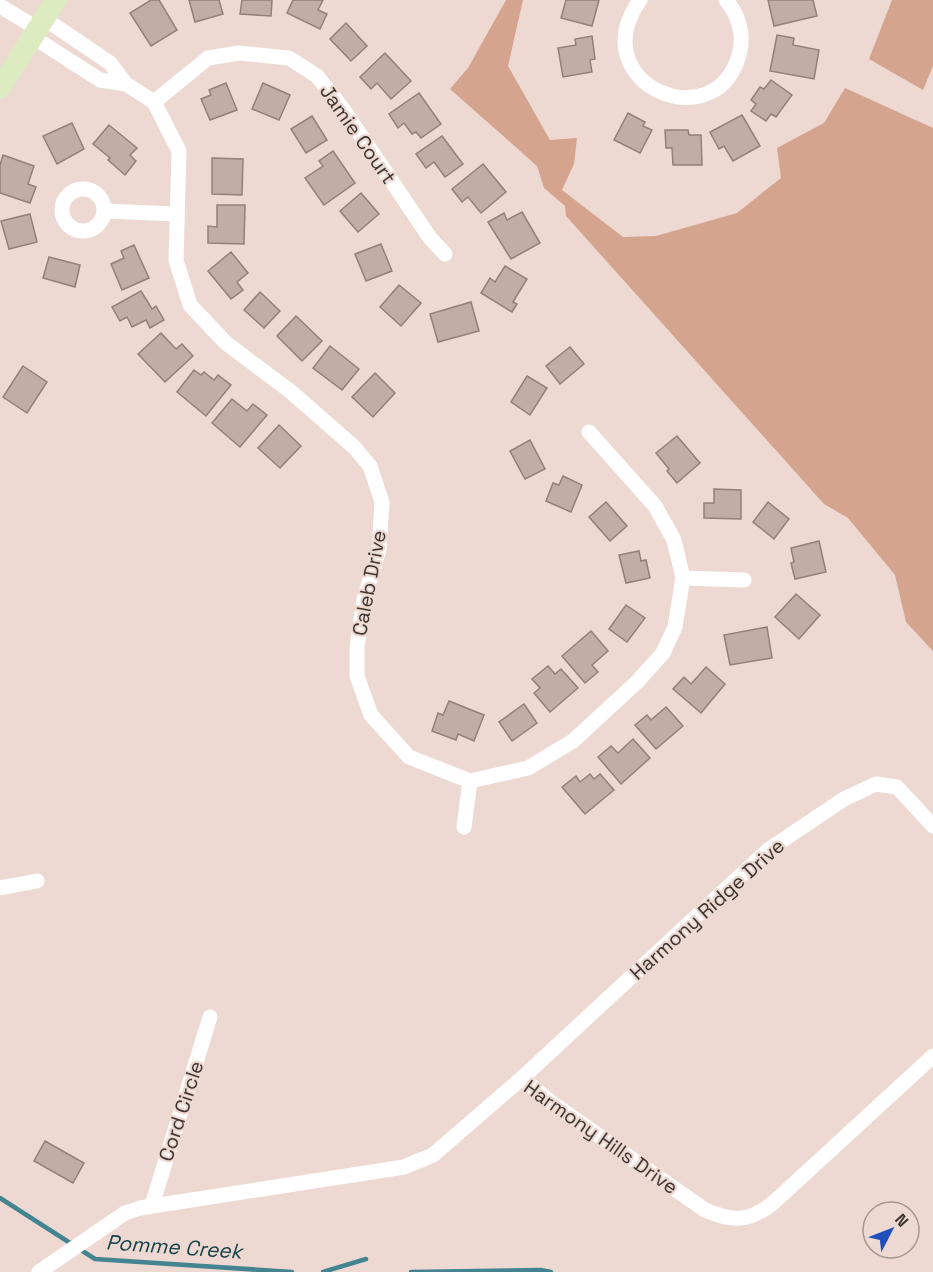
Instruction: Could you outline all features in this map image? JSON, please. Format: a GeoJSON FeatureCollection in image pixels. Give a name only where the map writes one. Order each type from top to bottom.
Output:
{"type":"FeatureCollection","features":[{"type":"Feature","properties":{"kind":"street"},"geometry":{"type":"LineString","coordinates":[[0,88],[56,0]]}},
{"type":"Feature","properties":{"kind":"street"},"geometry":{"type":"LineString","coordinates":[[639,0],[626,25],[625,47],[630,64],[639,78],[653,89],[662,94],[682,98],[696,97],[716,88],[729,76],[738,61],[742,45],[741,30],[736,15],[726,0]]}},
{"type":"Feature","properties":{"kind":"street"},"geometry":{"type":"LineString","coordinates":[[0,6],[110,63],[126,84],[154,102]]}},
{"type":"Feature","properties":{"kind":"street"},"geometry":{"type":"LineString","coordinates":[[39,28],[100,80],[126,84]]}},
{"type":"Feature","properties":{"kind":"street","name":"Jamie Court"},"geometry":{"type":"LineString","coordinates":[[154,102],[208,58],[239,53],[289,58],[317,76],[343,109],[430,238],[445,254]]}},
{"type":"Feature","properties":{"kind":"street","name":"Caleb Drive"},"geometry":{"type":"LineString","coordinates":[[154,102],[179,151],[176,260],[190,305],[226,343],[290,391],[354,447],[370,466],[382,502],[379,550],[364,599],[357,647],[357,675],[371,715],[409,757],[470,781]]}},
{"type":"Feature","properties":{"kind":"street"},"geometry":{"type":"LineString","coordinates":[[105,211],[176,214]]}},
{"type":"Feature","properties":{"kind":"street"},"geometry":{"type":"LineString","coordinates":[[464,827],[470,781],[528,768],[573,741],[637,682],[663,653],[675,627],[683,578],[674,540],[655,506],[589,432]]}},
{"type":"Feature","properties":{"kind":"street"},"geometry":{"type":"LineString","coordinates":[[683,578],[744,580]]}},
{"type":"Feature","properties":{"kind":"street","name":"Harmony Ridge Drive"},"geometry":{"type":"LineString","coordinates":[[522,1078],[768,850],[844,799],[876,784],[897,787],[933,826]]}},
{"type":"Feature","properties":{"kind":"street"},"geometry":{"type":"LineString","coordinates":[[0,888],[38,881]]}},
{"type":"Feature","properties":{"kind":"street","name":"Cord Circle"},"geometry":{"type":"LineString","coordinates":[[152,1205],[210,1017]]}},
{"type":"Feature","properties":{"kind":"street","name":"Harmony Hills Drive"},"geometry":{"type":"LineString","coordinates":[[39,1272],[124,1213],[152,1205],[404,1167],[433,1155],[522,1078],[552,1103],[705,1210],[721,1217],[737,1220],[753,1215],[773,1203],[933,1056]]}},
{"type":"Feature","properties":{"kind":"shaded area"},"geometry":{"type":"Polygon","coordinates":[[[506,0],[523,0],[508,66],[550,140],[577,138],[574,164],[562,190],[623,237],[656,236],[737,213],[781,178],[777,148],[824,123],[845,88],[933,128],[933,651],[906,622],[895,575],[848,518],[824,504],[566,216],[565,206],[544,188],[537,166],[450,89],[468,68],[506,0]]]}},
{"type":"Feature","properties":{"kind":"shaded area"},"geometry":{"type":"Polygon","coordinates":[[[892,0],[933,0],[933,66],[923,90],[869,59],[892,0]]]}},
{"type":"Feature","properties":{"kind":"building"},"geometry":{"type":"Polygon","coordinates":[[[151,0],[159,0],[177,30],[151,46],[130,13],[151,0]]]}},
{"type":"Feature","properties":{"kind":"building"},"geometry":{"type":"Polygon","coordinates":[[[189,0],[219,0],[223,14],[195,22],[189,0]]]}},
{"type":"Feature","properties":{"kind":"building"},"geometry":{"type":"Polygon","coordinates":[[[242,0],[272,0],[271,16],[240,14],[242,0]]]}},
{"type":"Feature","properties":{"kind":"building"},"geometry":{"type":"Polygon","coordinates":[[[293,0],[323,0],[318,10],[327,14],[320,29],[287,13],[293,0]]]}},
{"type":"Feature","properties":{"kind":"building"},"geometry":{"type":"Polygon","coordinates":[[[566,0],[599,0],[592,26],[561,18],[566,0]]]}},
{"type":"Feature","properties":{"kind":"building"},"geometry":{"type":"Polygon","coordinates":[[[768,0],[813,0],[817,16],[774,26],[768,0]]]}},
{"type":"Feature","properties":{"kind":"building"},"geometry":{"type":"Polygon","coordinates":[[[346,23],[367,46],[351,61],[330,39],[346,23]]]}},
{"type":"Feature","properties":{"kind":"building"},"geometry":{"type":"Polygon","coordinates":[[[777,35],[794,38],[793,45],[819,50],[814,79],[770,71],[777,35]]]}},
{"type":"Feature","properties":{"kind":"building"},"geometry":{"type":"Polygon","coordinates":[[[592,36],[595,59],[590,60],[592,72],[563,77],[558,48],[576,45],[575,39],[592,36]]]}},
{"type":"Feature","properties":{"kind":"building"},"geometry":{"type":"Polygon","coordinates":[[[385,53],[411,81],[391,99],[377,83],[371,89],[360,77],[385,53]]]}},
{"type":"Feature","properties":{"kind":"building"},"geometry":{"type":"Polygon","coordinates":[[[771,80],[792,95],[776,117],[771,114],[766,121],[751,111],[756,104],[751,100],[760,87],[764,89],[771,80]]]}},
{"type":"Feature","properties":{"kind":"building"},"geometry":{"type":"Polygon","coordinates":[[[226,83],[237,110],[210,120],[201,99],[211,95],[209,90],[226,83]]]}},
{"type":"Feature","properties":{"kind":"building"},"geometry":{"type":"Polygon","coordinates":[[[263,83],[290,95],[279,120],[252,109],[263,83]]]}},
{"type":"Feature","properties":{"kind":"building"},"geometry":{"type":"Polygon","coordinates":[[[419,93],[441,124],[421,138],[416,132],[412,134],[404,123],[398,128],[389,114],[419,93]]]}},
{"type":"Feature","properties":{"kind":"building"},"geometry":{"type":"Polygon","coordinates":[[[628,113],[645,122],[643,126],[652,130],[640,153],[614,140],[628,113]]]}},
{"type":"Feature","properties":{"kind":"building"},"geometry":{"type":"Polygon","coordinates":[[[742,115],[760,146],[733,161],[724,146],[719,149],[710,132],[742,115]]]}},
{"type":"Feature","properties":{"kind":"building"},"geometry":{"type":"Polygon","coordinates":[[[312,116],[327,140],[306,153],[291,129],[312,116]]]}},
{"type":"Feature","properties":{"kind":"building"},"geometry":{"type":"Polygon","coordinates":[[[72,123],[84,149],[57,164],[43,136],[72,123]]]}},
{"type":"Feature","properties":{"kind":"building"},"geometry":{"type":"Polygon","coordinates":[[[109,125],[137,148],[130,155],[136,161],[125,175],[93,144],[109,125]]]}},
{"type":"Feature","properties":{"kind":"building"},"geometry":{"type":"Polygon","coordinates":[[[665,130],[688,130],[689,135],[701,135],[702,165],[673,165],[672,148],[666,148],[665,130]]]}},
{"type":"Feature","properties":{"kind":"building"},"geometry":{"type":"Polygon","coordinates":[[[442,136],[463,164],[445,177],[434,162],[426,168],[416,154],[442,136]]]}},
{"type":"Feature","properties":{"kind":"building"},"geometry":{"type":"Polygon","coordinates":[[[333,151],[355,183],[324,205],[305,178],[323,166],[319,161],[333,151]]]}},
{"type":"Feature","properties":{"kind":"building"},"geometry":{"type":"Polygon","coordinates":[[[3,155],[34,166],[28,184],[36,187],[30,203],[0,193],[0,165],[3,155]]]}},
{"type":"Feature","properties":{"kind":"building"},"geometry":{"type":"Polygon","coordinates":[[[212,158],[243,159],[242,195],[212,194],[212,158]]]}},
{"type":"Feature","properties":{"kind":"building"},"geometry":{"type":"Polygon","coordinates":[[[483,164],[506,192],[481,213],[468,197],[462,202],[452,189],[483,164]]]}},
{"type":"Feature","properties":{"kind":"building"},"geometry":{"type":"Polygon","coordinates":[[[361,193],[379,214],[358,232],[340,211],[361,193]]]}},
{"type":"Feature","properties":{"kind":"building"},"geometry":{"type":"Polygon","coordinates":[[[217,205],[245,205],[244,244],[208,243],[208,226],[217,227],[217,205]]]}},
{"type":"Feature","properties":{"kind":"building"},"geometry":{"type":"Polygon","coordinates":[[[522,212],[540,243],[511,259],[488,222],[504,213],[507,220],[522,212]]]}},
{"type":"Feature","properties":{"kind":"building"},"geometry":{"type":"Polygon","coordinates":[[[30,214],[37,242],[9,249],[1,221],[30,214]]]}},
{"type":"Feature","properties":{"kind":"building"},"geometry":{"type":"Polygon","coordinates":[[[381,244],[392,271],[366,281],[355,254],[381,244]]]}},
{"type":"Feature","properties":{"kind":"building"},"geometry":{"type":"Polygon","coordinates":[[[134,245],[149,278],[122,290],[111,264],[124,258],[121,251],[134,245]]]}},
{"type":"Feature","properties":{"kind":"building"},"geometry":{"type":"Polygon","coordinates":[[[231,252],[248,273],[237,282],[243,290],[231,299],[208,271],[231,252]]]}},
{"type":"Feature","properties":{"kind":"building"},"geometry":{"type":"Polygon","coordinates":[[[49,257],[80,265],[75,287],[43,278],[49,257]]]}},
{"type":"Feature","properties":{"kind":"building"},"geometry":{"type":"Polygon","coordinates":[[[505,266],[527,279],[513,302],[517,304],[512,312],[481,293],[490,278],[495,282],[505,266]]]}},
{"type":"Feature","properties":{"kind":"building"},"geometry":{"type":"Polygon","coordinates":[[[399,285],[421,303],[401,326],[380,307],[399,285]]]}},
{"type":"Feature","properties":{"kind":"building"},"geometry":{"type":"Polygon","coordinates":[[[141,291],[152,309],[156,306],[164,320],[150,328],[146,320],[132,327],[127,317],[120,321],[112,307],[141,291]]]}},
{"type":"Feature","properties":{"kind":"building"},"geometry":{"type":"Polygon","coordinates":[[[260,292],[280,311],[264,328],[244,310],[260,292]]]}},
{"type":"Feature","properties":{"kind":"building"},"geometry":{"type":"Polygon","coordinates":[[[471,302],[479,331],[438,342],[430,314],[471,302]]]}},
{"type":"Feature","properties":{"kind":"building"},"geometry":{"type":"Polygon","coordinates":[[[296,316],[322,341],[302,361],[277,336],[296,316]]]}},
{"type":"Feature","properties":{"kind":"building"},"geometry":{"type":"Polygon","coordinates":[[[161,333],[176,349],[182,344],[193,356],[165,382],[138,354],[161,333]]]}},
{"type":"Feature","properties":{"kind":"building"},"geometry":{"type":"Polygon","coordinates":[[[330,346],[359,369],[342,390],[313,368],[330,346]]]}},
{"type":"Feature","properties":{"kind":"building"},"geometry":{"type":"Polygon","coordinates":[[[570,347],[584,364],[560,384],[546,366],[570,347]]]}},
{"type":"Feature","properties":{"kind":"building"},"geometry":{"type":"Polygon","coordinates":[[[23,366],[47,382],[27,413],[3,397],[23,366]]]}},
{"type":"Feature","properties":{"kind":"building"},"geometry":{"type":"Polygon","coordinates":[[[194,370],[201,375],[204,372],[214,380],[218,375],[231,385],[206,416],[177,392],[194,370]]]}},
{"type":"Feature","properties":{"kind":"building"},"geometry":{"type":"Polygon","coordinates":[[[375,373],[395,393],[373,417],[352,397],[375,373]]]}},
{"type":"Feature","properties":{"kind":"building"},"geometry":{"type":"Polygon","coordinates":[[[527,376],[547,388],[530,415],[511,402],[527,376]]]}},
{"type":"Feature","properties":{"kind":"building"},"geometry":{"type":"Polygon","coordinates":[[[232,399],[247,411],[253,404],[267,415],[240,447],[212,423],[232,399]]]}},
{"type":"Feature","properties":{"kind":"building"},"geometry":{"type":"Polygon","coordinates":[[[279,425],[301,446],[280,468],[258,448],[279,425]]]}},
{"type":"Feature","properties":{"kind":"building"},"geometry":{"type":"Polygon","coordinates":[[[677,436],[700,463],[677,483],[656,453],[677,436]]]}},
{"type":"Feature","properties":{"kind":"building"},"geometry":{"type":"Polygon","coordinates":[[[530,440],[545,469],[525,479],[510,451],[530,440]]]}},
{"type":"Feature","properties":{"kind":"building"},"geometry":{"type":"Polygon","coordinates":[[[563,476],[582,485],[571,512],[546,501],[553,483],[559,485],[563,476]]]}},
{"type":"Feature","properties":{"kind":"building"},"geometry":{"type":"Polygon","coordinates":[[[714,489],[741,490],[741,519],[704,518],[704,503],[714,503],[714,489]]]}},
{"type":"Feature","properties":{"kind":"building"},"geometry":{"type":"Polygon","coordinates":[[[606,502],[627,526],[610,541],[589,517],[606,502]]]}},
{"type":"Feature","properties":{"kind":"building"},"geometry":{"type":"Polygon","coordinates":[[[768,502],[789,519],[774,539],[753,522],[768,502]]]}},
{"type":"Feature","properties":{"kind":"building"},"geometry":{"type":"Polygon","coordinates":[[[819,541],[826,572],[795,579],[791,563],[794,562],[791,548],[819,541]]]}},
{"type":"Feature","properties":{"kind":"building"},"geometry":{"type":"Polygon","coordinates":[[[639,551],[641,561],[646,560],[650,578],[626,583],[619,555],[639,551]]]}},
{"type":"Feature","properties":{"kind":"building"},"geometry":{"type":"Polygon","coordinates":[[[796,594],[820,615],[799,639],[775,617],[796,594]]]}},
{"type":"Feature","properties":{"kind":"building"},"geometry":{"type":"Polygon","coordinates":[[[626,605],[645,618],[627,642],[609,629],[626,605]]]}},
{"type":"Feature","properties":{"kind":"building"},"geometry":{"type":"Polygon","coordinates":[[[767,627],[772,658],[730,665],[724,635],[767,627]]]}},
{"type":"Feature","properties":{"kind":"building"},"geometry":{"type":"Polygon","coordinates":[[[591,631],[608,651],[592,665],[598,672],[585,683],[562,656],[591,631]]]}},
{"type":"Feature","properties":{"kind":"building"},"geometry":{"type":"Polygon","coordinates":[[[548,666],[555,674],[561,669],[578,688],[550,712],[534,693],[540,688],[532,679],[548,666]]]}},
{"type":"Feature","properties":{"kind":"building"},"geometry":{"type":"Polygon","coordinates":[[[706,667],[725,684],[701,713],[673,689],[684,677],[691,684],[706,667]]]}},
{"type":"Feature","properties":{"kind":"building"},"geometry":{"type":"Polygon","coordinates":[[[449,701],[484,715],[474,741],[458,734],[456,740],[432,731],[438,713],[443,715],[449,701]]]}},
{"type":"Feature","properties":{"kind":"building"},"geometry":{"type":"Polygon","coordinates":[[[524,704],[537,723],[512,741],[499,722],[524,704]]]}},
{"type":"Feature","properties":{"kind":"building"},"geometry":{"type":"Polygon","coordinates":[[[666,707],[683,726],[656,749],[635,725],[647,715],[651,720],[666,707]]]}},
{"type":"Feature","properties":{"kind":"building"},"geometry":{"type":"Polygon","coordinates":[[[633,739],[650,758],[621,784],[598,757],[611,746],[618,753],[633,739]]]}},
{"type":"Feature","properties":{"kind":"building"},"geometry":{"type":"Polygon","coordinates":[[[590,774],[594,779],[600,774],[614,790],[585,814],[562,787],[576,776],[580,782],[590,774]]]}},
{"type":"Feature","properties":{"kind":"building"},"geometry":{"type":"Polygon","coordinates":[[[45,1141],[84,1163],[73,1183],[34,1161],[45,1141]]]}},
{"type":"Feature","properties":{"kind":"waterway","name":"Pomme Creek"},"geometry":{"type":"LineString","coordinates":[[0,1198],[95,1259],[292,1272]]}},
{"type":"Feature","properties":{"kind":"waterway"},"geometry":{"type":"LineString","coordinates":[[323,1272],[366,1259]]}},
{"type":"Feature","properties":{"kind":"waterway","name":"Pomme Creek"},"geometry":{"type":"LineString","coordinates":[[411,1272],[541,1270],[551,1272]]}}]}
